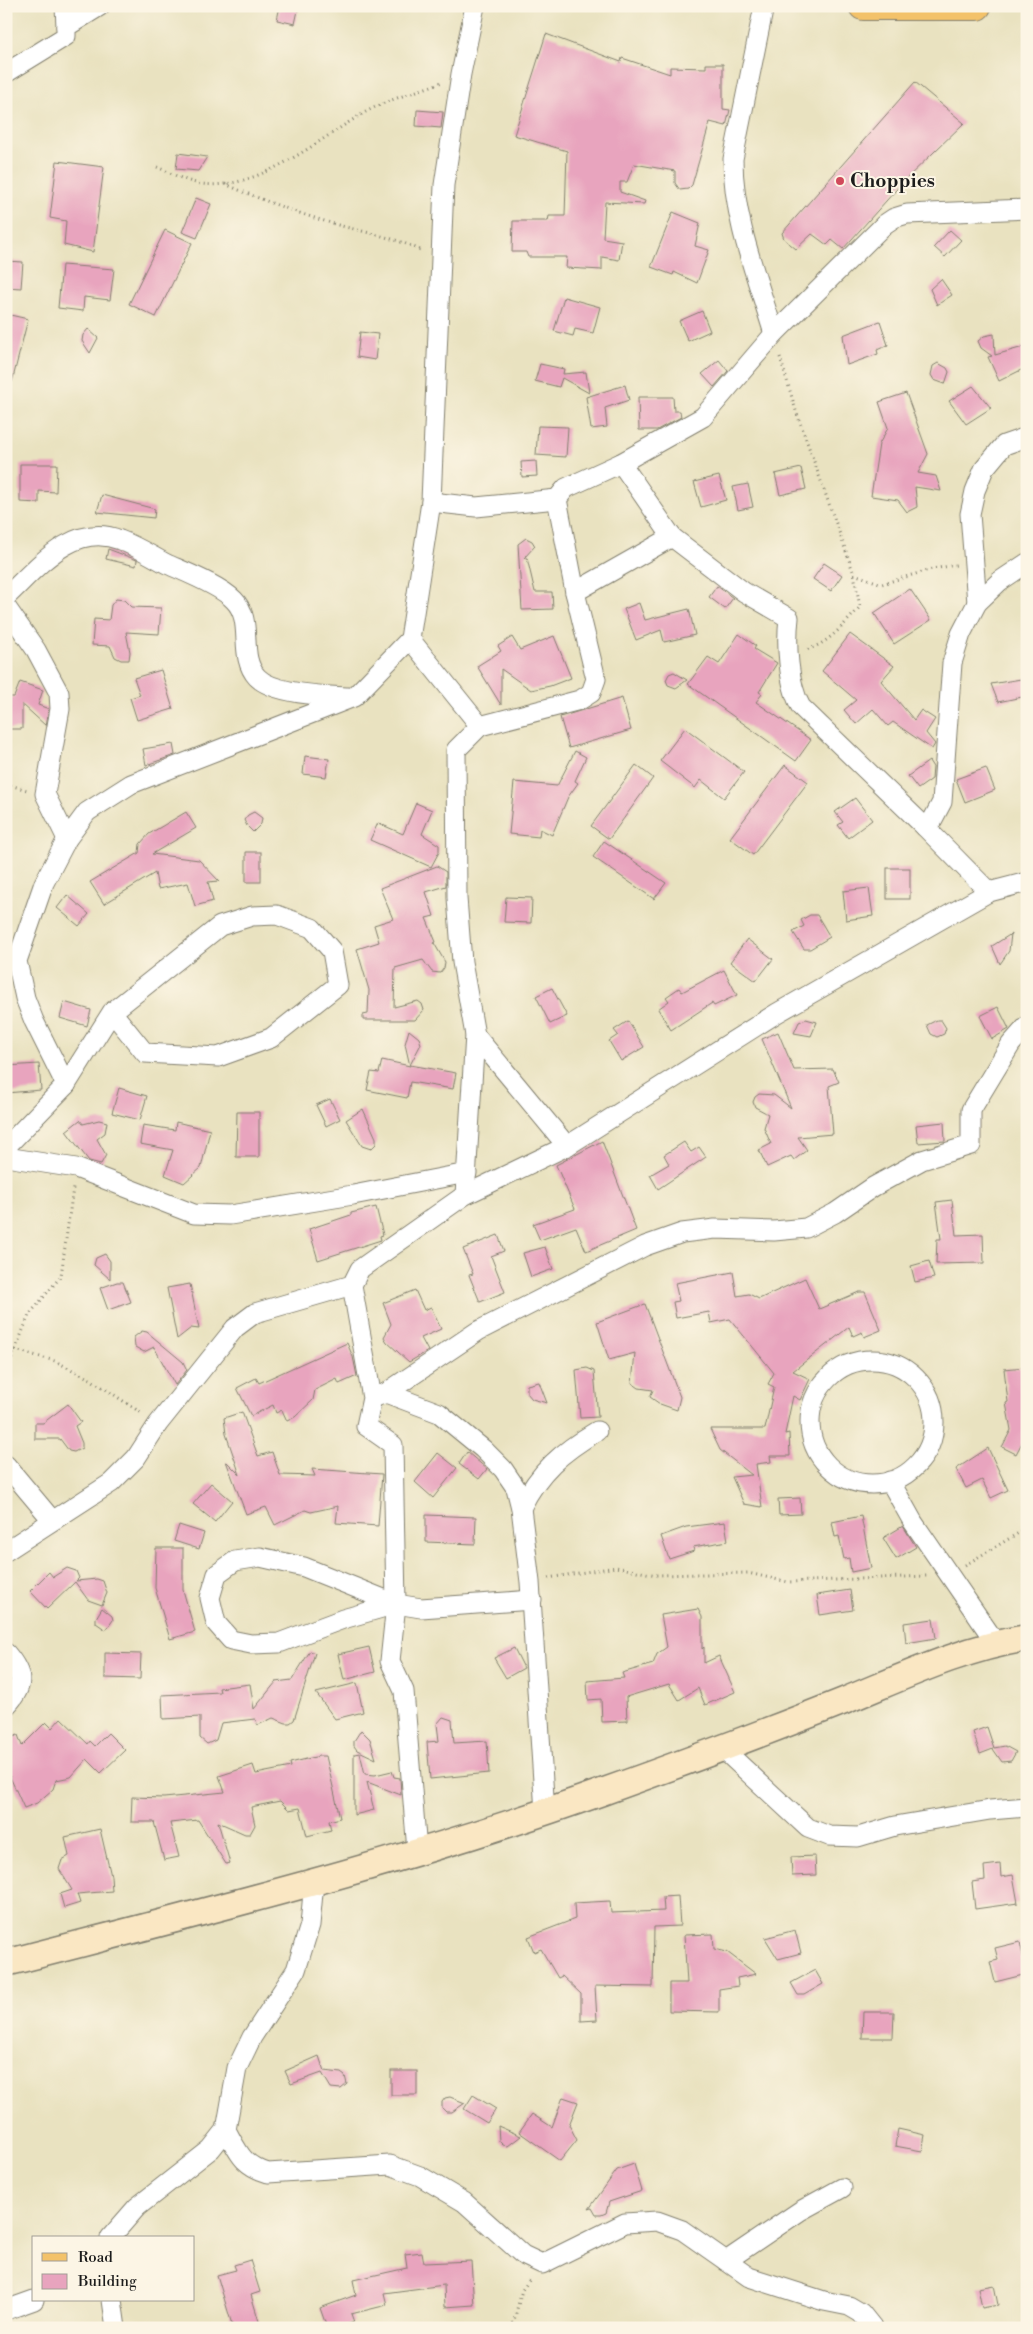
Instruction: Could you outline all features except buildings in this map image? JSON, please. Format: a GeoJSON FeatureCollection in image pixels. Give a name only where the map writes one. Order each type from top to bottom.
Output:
{"type":"FeatureCollection","features":[{"type":"Feature","properties":{"kind":"main road"},"geometry":{"type":"LineString","coordinates":[[863,6],[977,6]]}},
{"type":"Feature","properties":{"kind":"street"},"geometry":{"type":"LineString","coordinates":[[6,73],[66,36],[65,6]]}},
{"type":"Feature","properties":{"kind":"street"},"geometry":{"type":"LineString","coordinates":[[66,26],[100,6]]}},
{"type":"Feature","properties":{"kind":"street"},"geometry":{"type":"LineString","coordinates":[[66,1085],[34,1021],[25,998],[17,961],[44,883],[67,839],[87,812],[131,784],[354,698],[410,639],[431,502],[444,185],[461,74],[475,6]]}},
{"type":"Feature","properties":{"kind":"street"},"geometry":{"type":"LineString","coordinates":[[764,6],[733,159],[733,181],[737,207],[774,334]]}},
{"type":"Feature","properties":{"kind":"street"},"geometry":{"type":"LineString","coordinates":[[431,502],[476,506],[557,499],[566,488],[621,463],[703,417],[774,334],[885,224],[894,218],[907,214],[1027,209]]}},
{"type":"Feature","properties":{"kind":"street"},"geometry":{"type":"LineString","coordinates":[[977,603],[970,514],[975,491],[984,469],[1004,445],[1027,437]]}},
{"type":"Feature","properties":{"kind":"street"},"geometry":{"type":"LineString","coordinates":[[621,463],[672,537],[744,592],[789,618],[786,638],[795,696],[801,707],[989,892]]}},
{"type":"Feature","properties":{"kind":"street"},"geometry":{"type":"LineString","coordinates":[[465,1195],[475,1035],[462,962],[457,898],[456,750],[480,726],[580,700],[591,693],[596,679],[575,592],[557,499]]}},
{"type":"Feature","properties":{"kind":"street"},"geometry":{"type":"LineString","coordinates":[[6,597],[59,548],[79,538],[96,534],[120,540],[234,599],[243,615],[248,640],[246,656],[257,677],[277,687],[306,694],[354,698]]}},
{"type":"Feature","properties":{"kind":"street"},"geometry":{"type":"LineString","coordinates":[[575,592],[672,537]]}},
{"type":"Feature","properties":{"kind":"street"},"geometry":{"type":"LineString","coordinates":[[925,827],[933,819],[942,802],[952,663],[961,634],[977,603],[1000,581],[1027,563]]}},
{"type":"Feature","properties":{"kind":"street"},"geometry":{"type":"LineString","coordinates":[[6,607],[36,650],[59,693],[60,709],[45,794],[67,839]]}},
{"type":"Feature","properties":{"kind":"street"},"geometry":{"type":"LineString","coordinates":[[410,639],[480,726]]}},
{"type":"Feature","properties":{"kind":"street"},"geometry":{"type":"LineString","coordinates":[[379,1396],[352,1285],[360,1269],[465,1195],[567,1146],[776,1014],[989,892],[1027,882]]}},
{"type":"Feature","properties":{"kind":"street"},"geometry":{"type":"LineString","coordinates":[[6,1147],[66,1085],[112,1012],[220,926],[252,916],[277,915],[312,928],[332,951],[338,985],[271,1038],[218,1057],[145,1053],[112,1012]]}},
{"type":"Feature","properties":{"kind":"street"},"geometry":{"type":"LineString","coordinates":[[417,1851],[404,1691],[390,1661],[396,1604],[393,1445],[366,1426],[379,1396],[478,1331],[644,1246],[690,1232],[715,1229],[774,1231],[806,1228],[835,1213],[873,1187],[922,1160],[971,1145],[971,1110],[1011,1044],[1027,1026]]}},
{"type":"Feature","properties":{"kind":"street"},"geometry":{"type":"LineString","coordinates":[[475,1035],[567,1146]]}},
{"type":"Feature","properties":{"kind":"street"},"geometry":{"type":"LineString","coordinates":[[6,1157],[76,1168],[194,1214],[230,1215],[353,1195],[467,1173]]}},
{"type":"Feature","properties":{"kind":"street"},"geometry":{"type":"LineString","coordinates":[[6,1551],[111,1483],[136,1458],[158,1424],[235,1328],[255,1313],[352,1285]]}},
{"type":"Feature","properties":{"kind":"street"},"geometry":{"type":"LineString","coordinates":[[878,1360],[901,1367],[920,1382],[932,1404],[934,1428],[927,1451],[912,1470],[890,1482],[866,1484],[842,1477],[823,1462],[812,1440],[809,1416],[816,1392],[832,1374],[853,1362],[878,1360]]}},
{"type":"Feature","properties":{"kind":"street"},"geometry":{"type":"LineString","coordinates":[[379,1396],[439,1413],[483,1449],[503,1470],[516,1488],[521,1508],[531,1591],[545,1812]]}},
{"type":"Feature","properties":{"kind":"street"},"geometry":{"type":"LineString","coordinates":[[521,1508],[531,1489],[548,1466],[567,1449],[597,1431]]}},
{"type":"Feature","properties":{"kind":"street"},"geometry":{"type":"LineString","coordinates":[[6,1465],[52,1520]]}},
{"type":"Feature","properties":{"kind":"street"},"geometry":{"type":"LineString","coordinates":[[890,1482],[913,1522],[996,1642]]}},
{"type":"Feature","properties":{"kind":"street"},"geometry":{"type":"LineString","coordinates":[[396,1604],[343,1618],[279,1643],[251,1644],[231,1640],[216,1623],[210,1598],[217,1574],[235,1561],[260,1558],[304,1567],[396,1604],[421,1608],[531,1591]]}},
{"type":"Feature","properties":{"kind":"street"},"geometry":{"type":"LineString","coordinates":[[6,1963],[314,1882],[545,1812],[723,1749],[996,1642],[1027,1638]]}},
{"type":"Feature","properties":{"kind":"street"},"geometry":{"type":"LineString","coordinates":[[6,1653],[16,1665],[20,1680],[18,1694],[6,1706]]}},
{"type":"Feature","properties":{"kind":"street"},"geometry":{"type":"LineString","coordinates":[[723,1749],[808,1828],[829,1836],[858,1837],[895,1826],[990,1810],[1027,1807]]}},
{"type":"Feature","properties":{"kind":"street"},"geometry":{"type":"LineString","coordinates":[[113,2236],[137,2207],[211,2149],[226,2130],[237,2068],[252,2038],[296,1970],[310,1925],[314,1882]]}},
{"type":"Feature","properties":{"kind":"street"},"geometry":{"type":"LineString","coordinates":[[226,2130],[240,2155],[253,2169],[268,2173],[390,2165],[420,2176],[464,2202],[523,2255],[542,2264],[625,2223],[657,2221],[682,2230],[749,2277],[824,2302],[849,2306],[861,2312],[871,2327]]}},
{"type":"Feature","properties":{"kind":"street"},"geometry":{"type":"LineString","coordinates":[[726,2261],[800,2210],[842,2188]]}},
{"type":"Feature","properties":{"kind":"street"},"geometry":{"type":"LineString","coordinates":[[6,2310],[29,2302]]}},
{"type":"Feature","properties":{"kind":"street"},"geometry":{"type":"LineString","coordinates":[[6,2320],[29,2302]]}},
{"type":"Feature","properties":{"kind":"street"},"geometry":{"type":"LineString","coordinates":[[112,2302],[116,2328]]}},
{"type":"Feature","properties":{"kind":"path"},"geometry":{"type":"LineString","coordinates":[[157,167],[196,183],[224,184],[256,175],[302,153],[366,112],[461,74]]}},
{"type":"Feature","properties":{"kind":"path"},"geometry":{"type":"LineString","coordinates":[[224,184],[281,207],[337,225],[399,239],[441,259]]}},
{"type":"Feature","properties":{"kind":"path"},"geometry":{"type":"LineString","coordinates":[[774,334],[796,411],[854,574],[860,606],[836,634],[815,648],[789,656]]}},
{"type":"Feature","properties":{"kind":"path"},"geometry":{"type":"LineString","coordinates":[[854,574],[882,584],[932,569],[973,562]]}},
{"type":"Feature","properties":{"kind":"path"},"geometry":{"type":"LineString","coordinates":[[6,1367],[29,1314],[61,1276],[76,1168]]}},
{"type":"Feature","properties":{"kind":"path"},"geometry":{"type":"LineString","coordinates":[[15,1350],[54,1361],[90,1379],[158,1424]]}},
{"type":"Feature","properties":{"kind":"path"},"geometry":{"type":"LineString","coordinates":[[531,1591],[576,1572],[616,1567],[656,1575],[748,1573],[788,1582],[949,1575],[1027,1528]]}},
{"type":"Feature","properties":{"kind":"path"},"geometry":{"type":"LineString","coordinates":[[512,2328],[522,2290],[542,2264]]}},
{"type":"Feature","properties":{"kind":"place","name":"Choppies"},"geometry":{"type":"Point","coordinates":[840,181]}}]}
